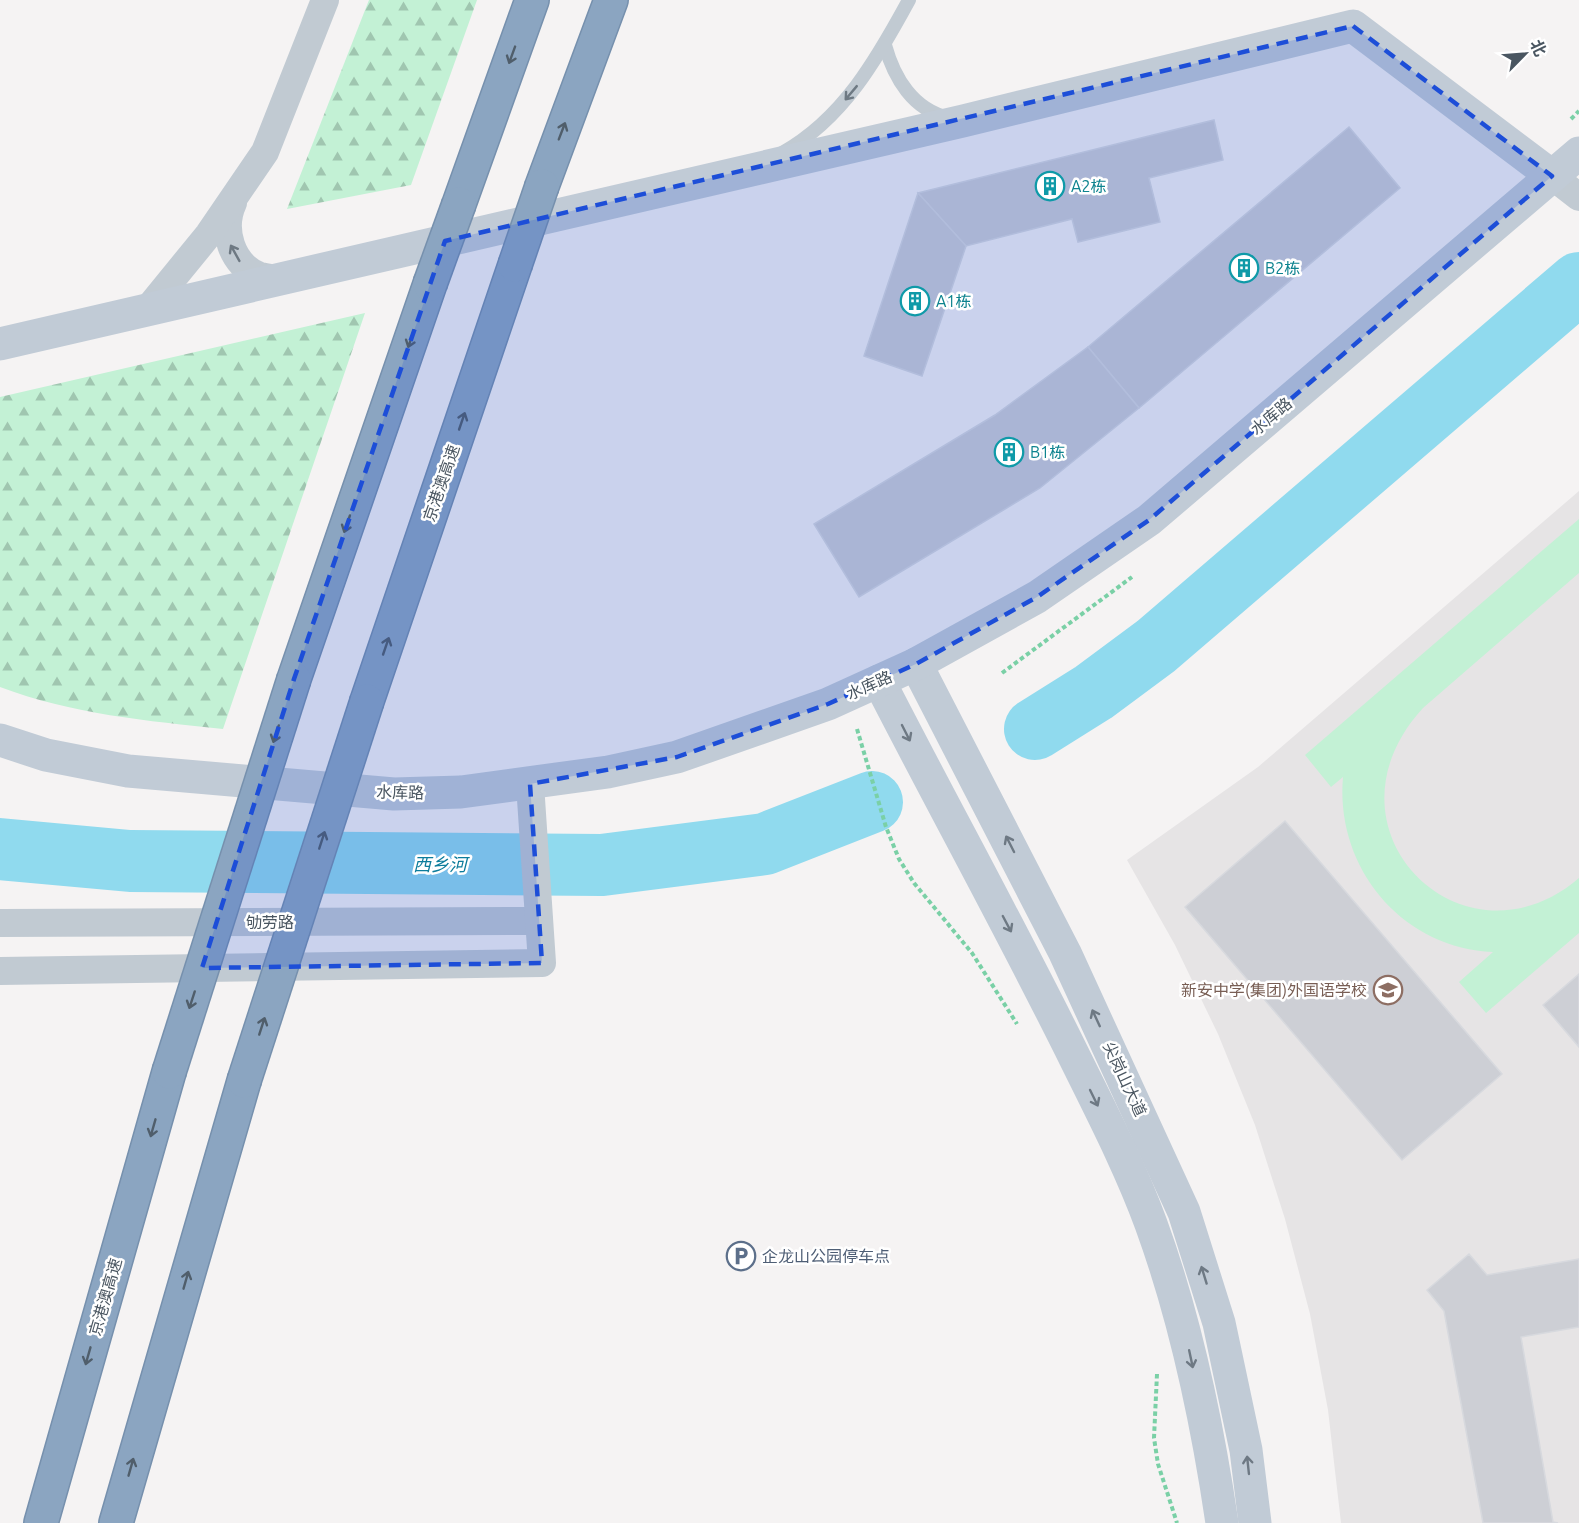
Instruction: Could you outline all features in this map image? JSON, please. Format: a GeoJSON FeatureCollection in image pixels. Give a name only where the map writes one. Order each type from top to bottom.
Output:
{"type":"FeatureCollection","features":[{"type":"Feature","properties":{"kind":"highway","name":"京港澳高速"},"geometry":{"type":"LineString","coordinates":[[41,1523],[169,1072],[294,679],[430,284],[532,0]]}},
{"type":"Feature","properties":{"kind":"highway","name":"京港澳高速"},"geometry":{"type":"LineString","coordinates":[[116,1523],[244,1082],[367,701],[542,186],[611,0]]}},
{"type":"Feature","properties":{"kind":"main road"},"geometry":{"type":"LineString","coordinates":[[0,344],[963,121],[1353,26],[1552,176]]}},
{"type":"Feature","properties":{"kind":"main road","name":"水库路"},"geometry":{"type":"LineString","coordinates":[[0,740],[46,755],[128,771],[225,782],[394,794],[461,792],[608,772],[676,756],[828,704],[916,664],[1037,597],[1149,520],[1579,153]]}},
{"type":"Feature","properties":{"kind":"main road","name":"尖岗山大道"},"geometry":{"type":"LineString","coordinates":[[916,664],[1065,953],[1184,1212],[1219,1323],[1246,1450],[1254,1523]]}},
{"type":"Feature","properties":{"kind":"main road"},"geometry":{"type":"LineString","coordinates":[[879,681],[1032,972],[1099,1106],[1151,1222],[1186,1334],[1211,1447],[1222,1523]]}},
{"type":"Feature","properties":{"kind":"street"},"geometry":{"type":"LineString","coordinates":[[147,310],[209,234],[265,152],[325,0]]}},
{"type":"Feature","properties":{"kind":"street"},"geometry":{"type":"LineString","coordinates":[[1552,176],[1579,197]]}},
{"type":"Feature","properties":{"kind":"street"},"geometry":{"type":"LineString","coordinates":[[238,193],[227,215],[228,240],[239,261],[259,276],[284,280]]}},
{"type":"Feature","properties":{"kind":"street"},"geometry":{"type":"LineString","coordinates":[[0,971],[542,963],[530,784]]}},
{"type":"Feature","properties":{"kind":"street","name":"劬劳路"},"geometry":{"type":"LineString","coordinates":[[0,923],[540,921]]}},
{"type":"Feature","properties":{"kind":"lane"},"geometry":{"type":"LineString","coordinates":[[755,168],[816,129],[865,76],[909,0]]}},
{"type":"Feature","properties":{"kind":"lane"},"geometry":{"type":"LineString","coordinates":[[885,45],[894,73],[911,97],[936,113],[963,121]]}},
{"type":"Feature","properties":{"kind":"path"},"geometry":{"type":"LineString","coordinates":[[858,732],[886,827],[899,859],[914,883],[972,953],[1022,1034]]}},
{"type":"Feature","properties":{"kind":"path"},"geometry":{"type":"LineString","coordinates":[[1157,1363],[1154,1438],[1164,1488],[1177,1523]]}},
{"type":"Feature","properties":{"kind":"highlighted area"},"geometry":{"type":"Polygon","coordinates":[[[1353,26],[1552,176],[1149,520],[1037,597],[916,664],[828,704],[677,757],[530,784],[542,963],[202,968],[294,679],[445,241],[1353,26]]]}},
{"type":"Feature","properties":{"kind":"shaded area","name":"新安中学(集团)外国语学校"},"geometry":{"type":"Polygon","coordinates":[[[1579,491],[1579,1523],[1341,1523],[1328,1410],[1310,1314],[1285,1219],[1255,1125],[1218,1034],[1175,945],[1127,860],[1258,767],[1579,491]]]}},
{"type":"Feature","properties":{"kind":"green space"},"geometry":{"type":"Polygon","coordinates":[[[369,0],[477,0],[411,185],[287,209],[369,0]]]}},
{"type":"Feature","properties":{"kind":"green space"},"geometry":{"type":"Polygon","coordinates":[[[365,313],[223,729],[82,710],[0,687],[0,397],[365,313]]]}},
{"type":"Feature","properties":{"kind":"green space"},"geometry":{"type":"Polygon","coordinates":[[[1579,519],[1579,573],[1423,708],[1393,754],[1384,800],[1393,841],[1416,876],[1450,900],[1490,910],[1535,904],[1579,878],[1579,933],[1486,1013],[1459,982],[1493,952],[1460,947],[1430,936],[1403,919],[1380,897],[1363,871],[1350,842],[1343,810],[1343,777],[1331,787],[1305,755],[1579,519]]]}},
{"type":"Feature","properties":{"kind":"building","name":"A2栋"},"geometry":{"type":"Polygon","coordinates":[[[1214,120],[1223,160],[1149,178],[1160,222],[1078,242],[1072,219],[966,246],[918,193],[1214,120]]]}},
{"type":"Feature","properties":{"kind":"building","name":"B2栋"},"geometry":{"type":"Polygon","coordinates":[[[1349,127],[1400,188],[1139,408],[1088,347],[1349,127]]]}},
{"type":"Feature","properties":{"kind":"building","name":"A1栋"},"geometry":{"type":"Polygon","coordinates":[[[918,193],[966,246],[922,376],[864,356],[918,193]]]}},
{"type":"Feature","properties":{"kind":"building","name":"B1栋"},"geometry":{"type":"Polygon","coordinates":[[[1088,347],[1139,408],[1040,488],[859,597],[814,524],[995,415],[1088,347]]]}},
{"type":"Feature","properties":{"kind":"building"},"geometry":{"type":"Polygon","coordinates":[[[1285,821],[1502,1074],[1402,1160],[1185,907],[1285,821]]]}},
{"type":"Feature","properties":{"kind":"building"},"geometry":{"type":"Polygon","coordinates":[[[1579,974],[1579,1047],[1543,1005],[1579,974]]]}},
{"type":"Feature","properties":{"kind":"building"},"geometry":{"type":"Polygon","coordinates":[[[1469,1254],[1487,1275],[1579,1259],[1579,1327],[1521,1337],[1553,1522],[1558,1523],[1483,1523],[1444,1311],[1427,1290],[1469,1254]]]}},
{"type":"Feature","properties":{"kind":"waterway"},"geometry":{"type":"LineString","coordinates":[[1035,729],[1094,692],[1156,646],[1579,283]]}},
{"type":"Feature","properties":{"kind":"waterway","name":"西乡河"},"geometry":{"type":"LineString","coordinates":[[0,849],[130,861],[602,865],[765,844],[872,802]]}},
{"type":"Feature","properties":{"kind":"place","name":"A2栋"},"geometry":{"type":"Point","coordinates":[1050,186]}},
{"type":"Feature","properties":{"kind":"place","name":"B2栋"},"geometry":{"type":"Point","coordinates":[1244,268]}},
{"type":"Feature","properties":{"kind":"place","name":"A1栋"},"geometry":{"type":"Point","coordinates":[915,301]}},
{"type":"Feature","properties":{"kind":"place","name":"B1栋"},"geometry":{"type":"Point","coordinates":[1009,452]}},
{"type":"Feature","properties":{"kind":"place","name":"新安中学(集团)外国语学校"},"geometry":{"type":"Point","coordinates":[1388,990]}},
{"type":"Feature","properties":{"kind":"place","name":"企龙山公园停车点"},"geometry":{"type":"Point","coordinates":[741,1256]}}]}
